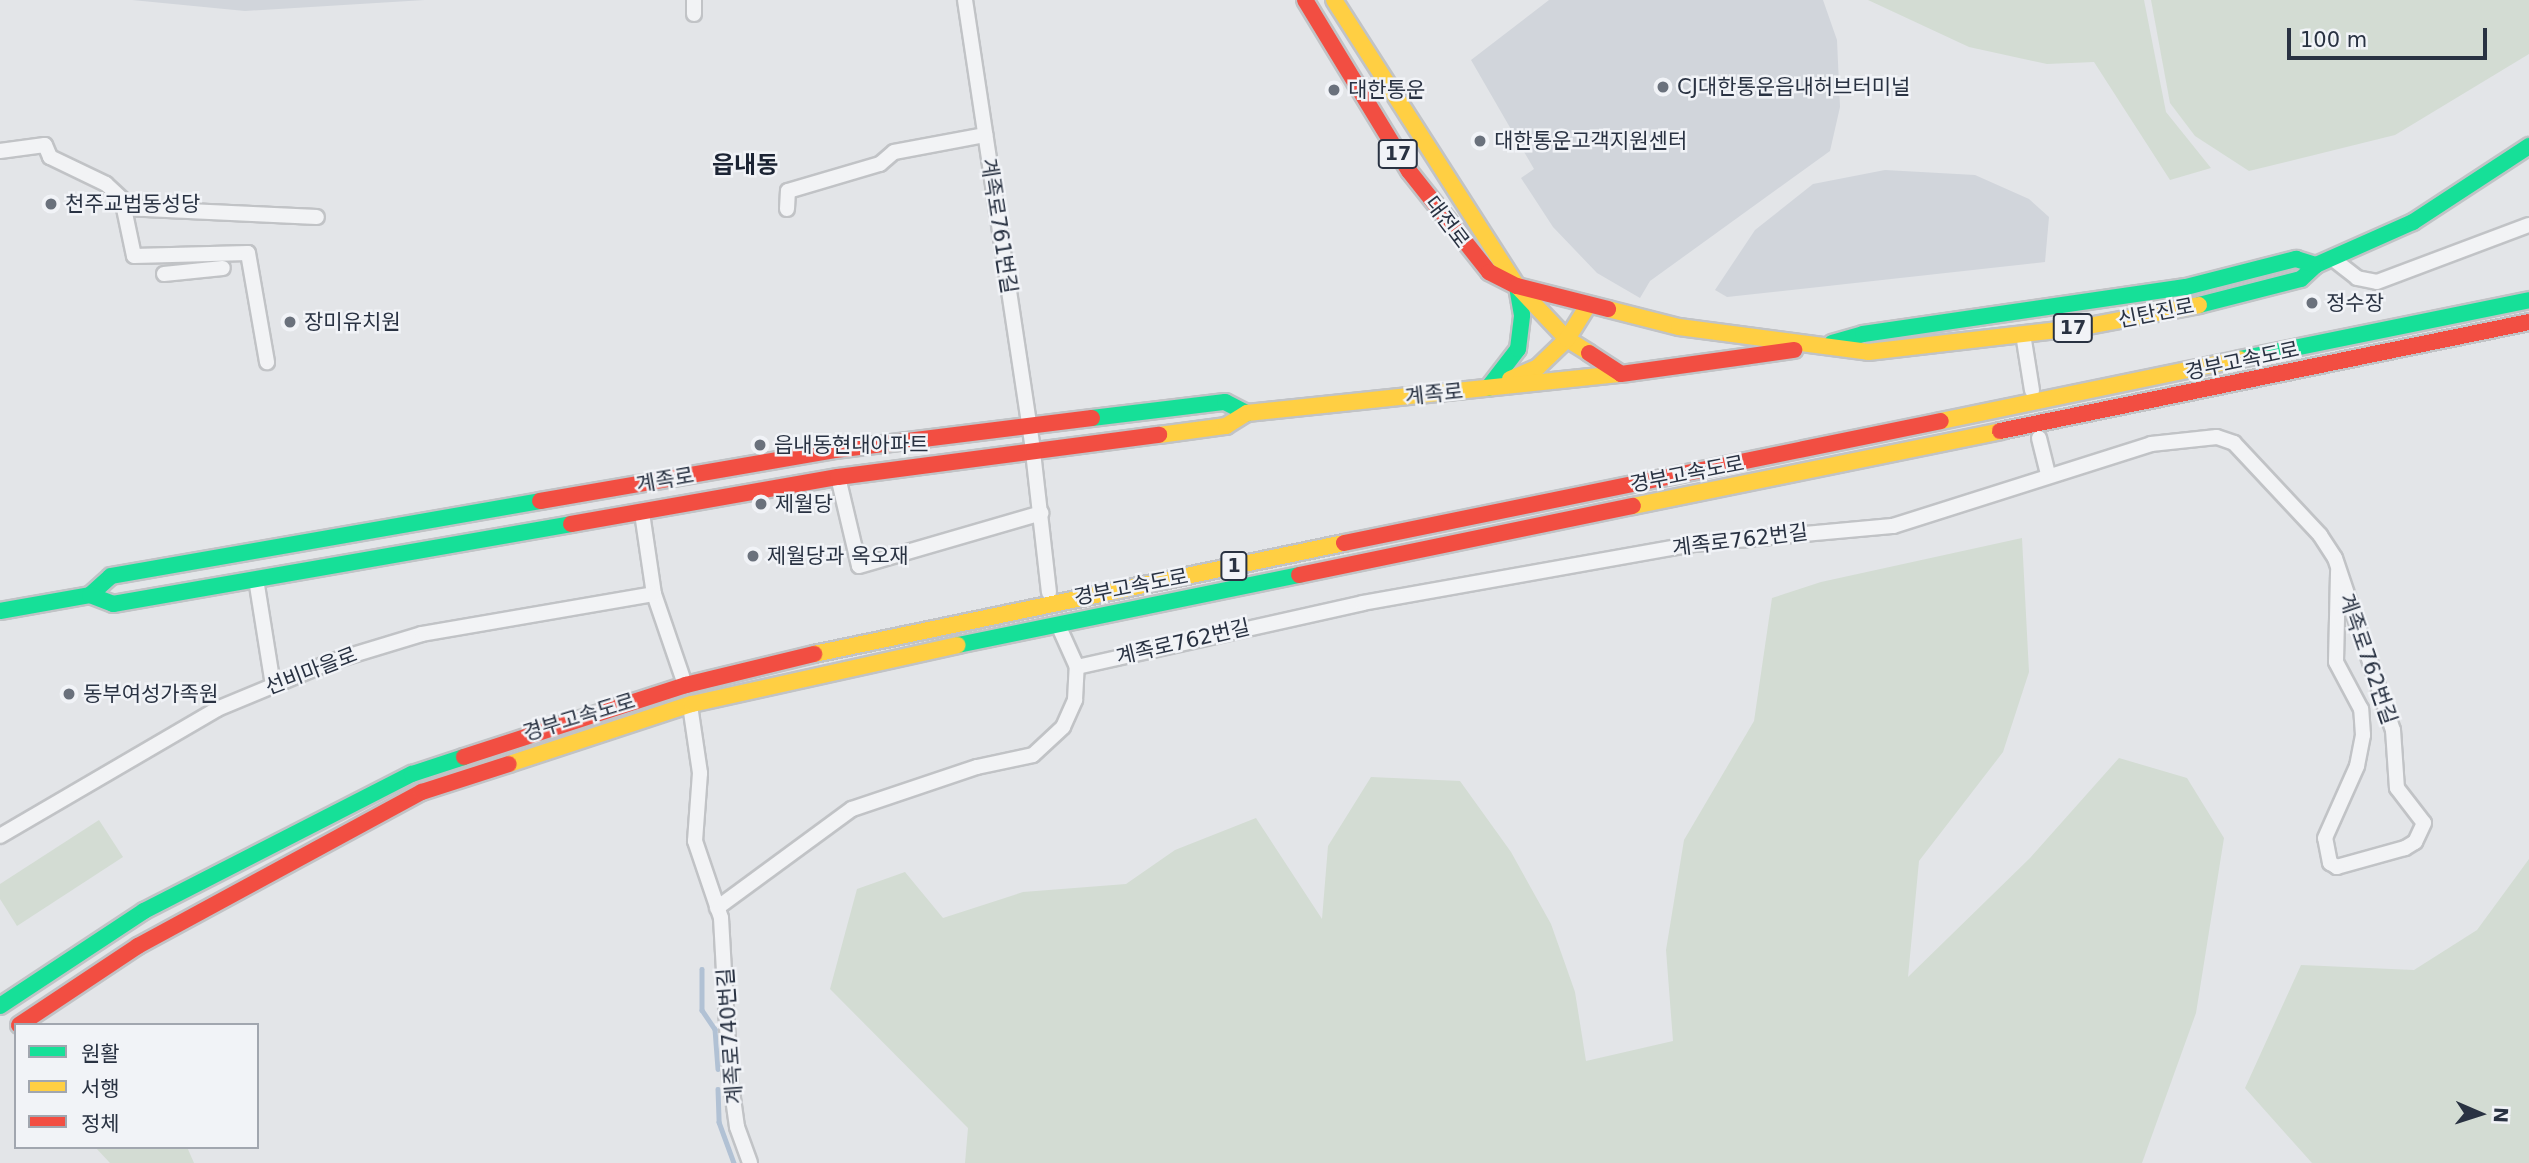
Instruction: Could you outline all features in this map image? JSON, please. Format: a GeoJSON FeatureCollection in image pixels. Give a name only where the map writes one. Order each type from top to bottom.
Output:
{"type":"FeatureCollection","features":[{"type":"Feature","properties":{"kind":"main road","name":"대전로"},"geometry":{"type":"LineString","coordinates":[[1305,0],[1378,123],[1443,219],[1489,272],[1517,286]]}},
{"type":"Feature","properties":{"kind":"main road","name":"대전로"},"geometry":{"type":"LineString","coordinates":[[1334,0],[1430,159],[1517,286],[1567,340],[1621,374]]}},
{"type":"Feature","properties":{"kind":"main road","name":"신탄진로"},"geometry":{"type":"LineString","coordinates":[[1821,346],[1868,352],[2023,334],[2188,308],[2301,279],[2316,265],[2413,222],[2529,146]]}},
{"type":"Feature","properties":{"kind":"main road","name":"신탄진로"},"geometry":{"type":"LineString","coordinates":[[1621,374],[1821,346],[1863,334],[2186,287],[2296,259],[2316,265]]}},
{"type":"Feature","properties":{"kind":"main road"},"geometry":{"type":"LineString","coordinates":[[1488,388],[1518,349],[1522,315],[1517,286],[1679,327],[1821,346]]}},
{"type":"Feature","properties":{"kind":"main road","name":"경부고속도로"},"geometry":{"type":"LineString","coordinates":[[0,1006],[144,911],[412,774],[686,685],[877,639],[2529,300]]}},
{"type":"Feature","properties":{"kind":"main road"},"geometry":{"type":"LineString","coordinates":[[1488,388],[1538,367],[1567,340],[1588,305]]}},
{"type":"Feature","properties":{"kind":"main road","name":"경부고속도로"},"geometry":{"type":"LineString","coordinates":[[22,1023],[138,946],[422,792],[692,704],[883,660],[2529,321]]}},
{"type":"Feature","properties":{"kind":"main road","name":"계족로"},"geometry":{"type":"LineString","coordinates":[[0,611],[90,595],[113,604],[838,477],[1226,426],[1247,413],[1621,374]]}},
{"type":"Feature","properties":{"kind":"main road","name":"계족로"},"geometry":{"type":"LineString","coordinates":[[90,595],[111,576],[835,450],[1225,402],[1247,413]]}},
{"type":"Feature","properties":{"kind":"street","name":"계족로761번길"},"geometry":{"type":"LineString","coordinates":[[965,0],[1033,452]]}},
{"type":"Feature","properties":{"kind":"street"},"geometry":{"type":"LineString","coordinates":[[787,209],[788,191],[880,164],[894,152],[985,135]]}},
{"type":"Feature","properties":{"kind":"street"},"geometry":{"type":"LineString","coordinates":[[0,151],[45,145],[50,157],[106,184],[122,199],[134,256],[248,253],[267,362]]}},
{"type":"Feature","properties":{"kind":"street"},"geometry":{"type":"LineString","coordinates":[[124,208],[317,217]]}},
{"type":"Feature","properties":{"kind":"street"},"geometry":{"type":"LineString","coordinates":[[2333,259],[2357,278],[2377,282],[2529,226]]}},
{"type":"Feature","properties":{"kind":"street"},"geometry":{"type":"LineString","coordinates":[[164,274],[223,268]]}},
{"type":"Feature","properties":{"kind":"street"},"geometry":{"type":"LineString","coordinates":[[2023,334],[2032,390]]}},
{"type":"Feature","properties":{"kind":"street","name":"계족로762번길"},"geometry":{"type":"LineString","coordinates":[[1077,667],[1363,603],[1695,544],[1893,526],[2048,474],[2173,438],[2217,437],[2234,443],[2320,535],[2338,571],[2393,730],[2397,788],[2424,823],[2415,842],[2405,848],[2337,867],[2330,863],[2325,838],[2357,766],[2363,735],[2361,709],[2336,662],[2338,571]]}},
{"type":"Feature","properties":{"kind":"street"},"geometry":{"type":"LineString","coordinates":[[2039,438],[2048,474]]}},
{"type":"Feature","properties":{"kind":"street"},"geometry":{"type":"LineString","coordinates":[[1033,452],[1049,592]]}},
{"type":"Feature","properties":{"kind":"street"},"geometry":{"type":"LineString","coordinates":[[838,477],[859,566],[1041,513]]}},
{"type":"Feature","properties":{"kind":"street"},"geometry":{"type":"LineString","coordinates":[[642,513],[654,594],[682,676]]}},
{"type":"Feature","properties":{"kind":"street"},"geometry":{"type":"LineString","coordinates":[[256,579],[272,685]]}},
{"type":"Feature","properties":{"kind":"street","name":"선비마을로"},"geometry":{"type":"LineString","coordinates":[[0,836],[217,709],[272,685],[422,634],[654,594]]}},
{"type":"Feature","properties":{"kind":"street"},"geometry":{"type":"LineString","coordinates":[[717,908],[852,809],[923,785],[1034,755],[1063,726],[1074,701],[1077,667],[1059,627]]}},
{"type":"Feature","properties":{"kind":"street","name":"계족로740번길"},"geometry":{"type":"LineString","coordinates":[[691,712],[700,773],[695,841],[717,908],[724,944],[730,1077],[737,1127],[750,1163]]}},
{"type":"Feature","properties":{"kind":"shaded area"},"geometry":{"type":"Polygon","coordinates":[[[132,0],[425,0],[245,11],[132,0]]]}},
{"type":"Feature","properties":{"kind":"shaded area"},"geometry":{"type":"Polygon","coordinates":[[[1549,0],[1823,0],[1837,40],[1840,107],[1830,151],[1650,281],[1640,298],[1597,273],[1553,227],[1521,178],[1534,169],[1471,60],[1549,0]]]}},
{"type":"Feature","properties":{"kind":"shaded area"},"geometry":{"type":"Polygon","coordinates":[[[1868,0],[2144,0],[2166,112],[2211,168],[2170,180],[2094,62],[2047,64],[1969,47],[1868,0]]]}},
{"type":"Feature","properties":{"kind":"shaded area"},"geometry":{"type":"Polygon","coordinates":[[[2151,0],[2529,0],[2529,54],[2395,135],[2249,171],[2195,136],[2170,103],[2151,0]]]}},
{"type":"Feature","properties":{"kind":"shaded area"},"geometry":{"type":"Polygon","coordinates":[[[1885,170],[1975,175],[2029,199],[2049,217],[2045,262],[1727,297],[1715,290],[1755,230],[1813,184],[1885,170]]]}},
{"type":"Feature","properties":{"kind":"shaded area"},"geometry":{"type":"Polygon","coordinates":[[[2022,538],[2029,672],[2003,752],[1919,861],[1908,977],[2030,858],[2119,758],[2187,778],[2224,838],[2196,1013],[2142,1163],[965,1163],[968,1128],[830,989],[857,889],[905,872],[943,918],[1023,892],[1126,884],[1175,850],[1256,818],[1322,919],[1328,846],[1371,777],[1460,781],[1511,852],[1551,924],[1575,992],[1586,1061],[1673,1041],[1666,950],[1684,840],[1754,721],[1772,598],[1821,582],[2022,538]]]}},
{"type":"Feature","properties":{"kind":"shaded area"},"geometry":{"type":"Polygon","coordinates":[[[99,820],[123,857],[17,926],[0,899],[0,884],[99,820]]]}},
{"type":"Feature","properties":{"kind":"shaded area"},"geometry":{"type":"Polygon","coordinates":[[[2529,859],[2529,1163],[2312,1163],[2245,1088],[2301,965],[2414,970],[2477,930],[2529,859]]]}},
{"type":"Feature","properties":{"kind":"shaded area"},"geometry":{"type":"Polygon","coordinates":[[[97,1149],[188,1149],[194,1163],[110,1163],[97,1149]]]}},
{"type":"Feature","properties":{"kind":"waterway"},"geometry":{"type":"LineString","coordinates":[[702,969],[702,1010],[715,1029],[718,1069]]}},
{"type":"Feature","properties":{"kind":"waterway"},"geometry":{"type":"LineString","coordinates":[[718,1089],[719,1122],[734,1163]]}},
{"type":"Feature","properties":{"kind":"traffic: fast"},"geometry":{"type":"LineString","coordinates":[[2199,305],[2301,279],[2316,265],[2413,222],[2529,146]]}},
{"type":"Feature","properties":{"kind":"traffic: fast"},"geometry":{"type":"LineString","coordinates":[[1832,343],[1863,334],[2186,287],[2296,259],[2316,265]]}},
{"type":"Feature","properties":{"kind":"traffic: fast"},"geometry":{"type":"LineString","coordinates":[[1488,388],[1518,349],[1522,315],[1517,286]]}},
{"type":"Feature","properties":{"kind":"traffic: fast"},"geometry":{"type":"LineString","coordinates":[[2240,359],[2529,300]]}},
{"type":"Feature","properties":{"kind":"traffic: fast"},"geometry":{"type":"LineString","coordinates":[[1092,418],[1225,402],[1247,413]]}},
{"type":"Feature","properties":{"kind":"traffic: fast"},"geometry":{"type":"LineString","coordinates":[[90,595],[111,576],[540,501]]}},
{"type":"Feature","properties":{"kind":"traffic: fast"},"geometry":{"type":"LineString","coordinates":[[0,611],[90,595],[113,604],[571,524]]}},
{"type":"Feature","properties":{"kind":"traffic: fast"},"geometry":{"type":"LineString","coordinates":[[958,645],[1299,575]]}},
{"type":"Feature","properties":{"kind":"traffic: fast"},"geometry":{"type":"LineString","coordinates":[[0,1006],[144,911],[412,774],[464,757]]}},
{"type":"Feature","properties":{"kind":"traffic: slow"},"geometry":{"type":"LineString","coordinates":[[1334,0],[1517,286],[1567,339],[1589,353]]}},
{"type":"Feature","properties":{"kind":"traffic: slow"},"geometry":{"type":"LineString","coordinates":[[1510,379],[1538,367],[1567,339],[1588,305]]}},
{"type":"Feature","properties":{"kind":"traffic: slow"},"geometry":{"type":"LineString","coordinates":[[1608,309],[1679,327],[1868,352],[2083,327],[2199,305]]}},
{"type":"Feature","properties":{"kind":"traffic: slow"},"geometry":{"type":"LineString","coordinates":[[1941,421],[2240,359]]}},
{"type":"Feature","properties":{"kind":"traffic: slow"},"geometry":{"type":"LineString","coordinates":[[1159,435],[1226,426],[1247,413],[1621,374]]}},
{"type":"Feature","properties":{"kind":"traffic: slow"},"geometry":{"type":"LineString","coordinates":[[1633,506],[2000,431]]}},
{"type":"Feature","properties":{"kind":"traffic: slow"},"geometry":{"type":"LineString","coordinates":[[814,654],[1344,543]]}},
{"type":"Feature","properties":{"kind":"traffic: slow"},"geometry":{"type":"LineString","coordinates":[[509,764],[692,704],[958,645]]}},
{"type":"Feature","properties":{"kind":"traffic: jam"},"geometry":{"type":"LineString","coordinates":[[1305,0],[1409,171],[1489,272],[1517,286],[1608,309]]}},
{"type":"Feature","properties":{"kind":"traffic: jam"},"geometry":{"type":"LineString","coordinates":[[2000,431],[2529,322]]}},
{"type":"Feature","properties":{"kind":"traffic: jam"},"geometry":{"type":"LineString","coordinates":[[1589,353],[1621,374],[1794,350]]}},
{"type":"Feature","properties":{"kind":"traffic: jam"},"geometry":{"type":"LineString","coordinates":[[540,501],[835,450],[1092,418]]}},
{"type":"Feature","properties":{"kind":"traffic: jam"},"geometry":{"type":"LineString","coordinates":[[1344,543],[1941,421]]}},
{"type":"Feature","properties":{"kind":"traffic: jam"},"geometry":{"type":"LineString","coordinates":[[571,524],[838,477],[1159,435]]}},
{"type":"Feature","properties":{"kind":"traffic: jam"},"geometry":{"type":"LineString","coordinates":[[1299,575],[1633,506]]}},
{"type":"Feature","properties":{"kind":"traffic: jam"},"geometry":{"type":"LineString","coordinates":[[464,757],[686,685],[814,654]]}},
{"type":"Feature","properties":{"kind":"traffic: jam"},"geometry":{"type":"LineString","coordinates":[[22,1023],[138,946],[422,792],[509,764]]}},
{"type":"Feature","properties":{"kind":"place","name":"CJ대한통운읍내허브터미널"},"geometry":{"type":"Point","coordinates":[1663,87]}},
{"type":"Feature","properties":{"kind":"place","name":"대한통운"},"geometry":{"type":"Point","coordinates":[1334,90]}},
{"type":"Feature","properties":{"kind":"place","name":"대한통운고객지원센터"},"geometry":{"type":"Point","coordinates":[1480,141]}},
{"type":"Feature","properties":{"kind":"place","name":"천주교법동성당"},"geometry":{"type":"Point","coordinates":[51,204]}},
{"type":"Feature","properties":{"kind":"place","name":"정수장"},"geometry":{"type":"Point","coordinates":[2312,303]}},
{"type":"Feature","properties":{"kind":"place","name":"장미유치원"},"geometry":{"type":"Point","coordinates":[290,322]}},
{"type":"Feature","properties":{"kind":"place","name":"읍내동현대아파트"},"geometry":{"type":"Point","coordinates":[760,445]}},
{"type":"Feature","properties":{"kind":"place","name":"제월당"},"geometry":{"type":"Point","coordinates":[761,504]}},
{"type":"Feature","properties":{"kind":"place","name":"제월당과 옥오재"},"geometry":{"type":"Point","coordinates":[753,556]}},
{"type":"Feature","properties":{"kind":"place","name":"동부여성가족원"},"geometry":{"type":"Point","coordinates":[69,694]}},
{"type":"Feature","properties":{"kind":"district","name":"읍내동"},"geometry":{"type":"Point","coordinates":[745,166]}}]}
